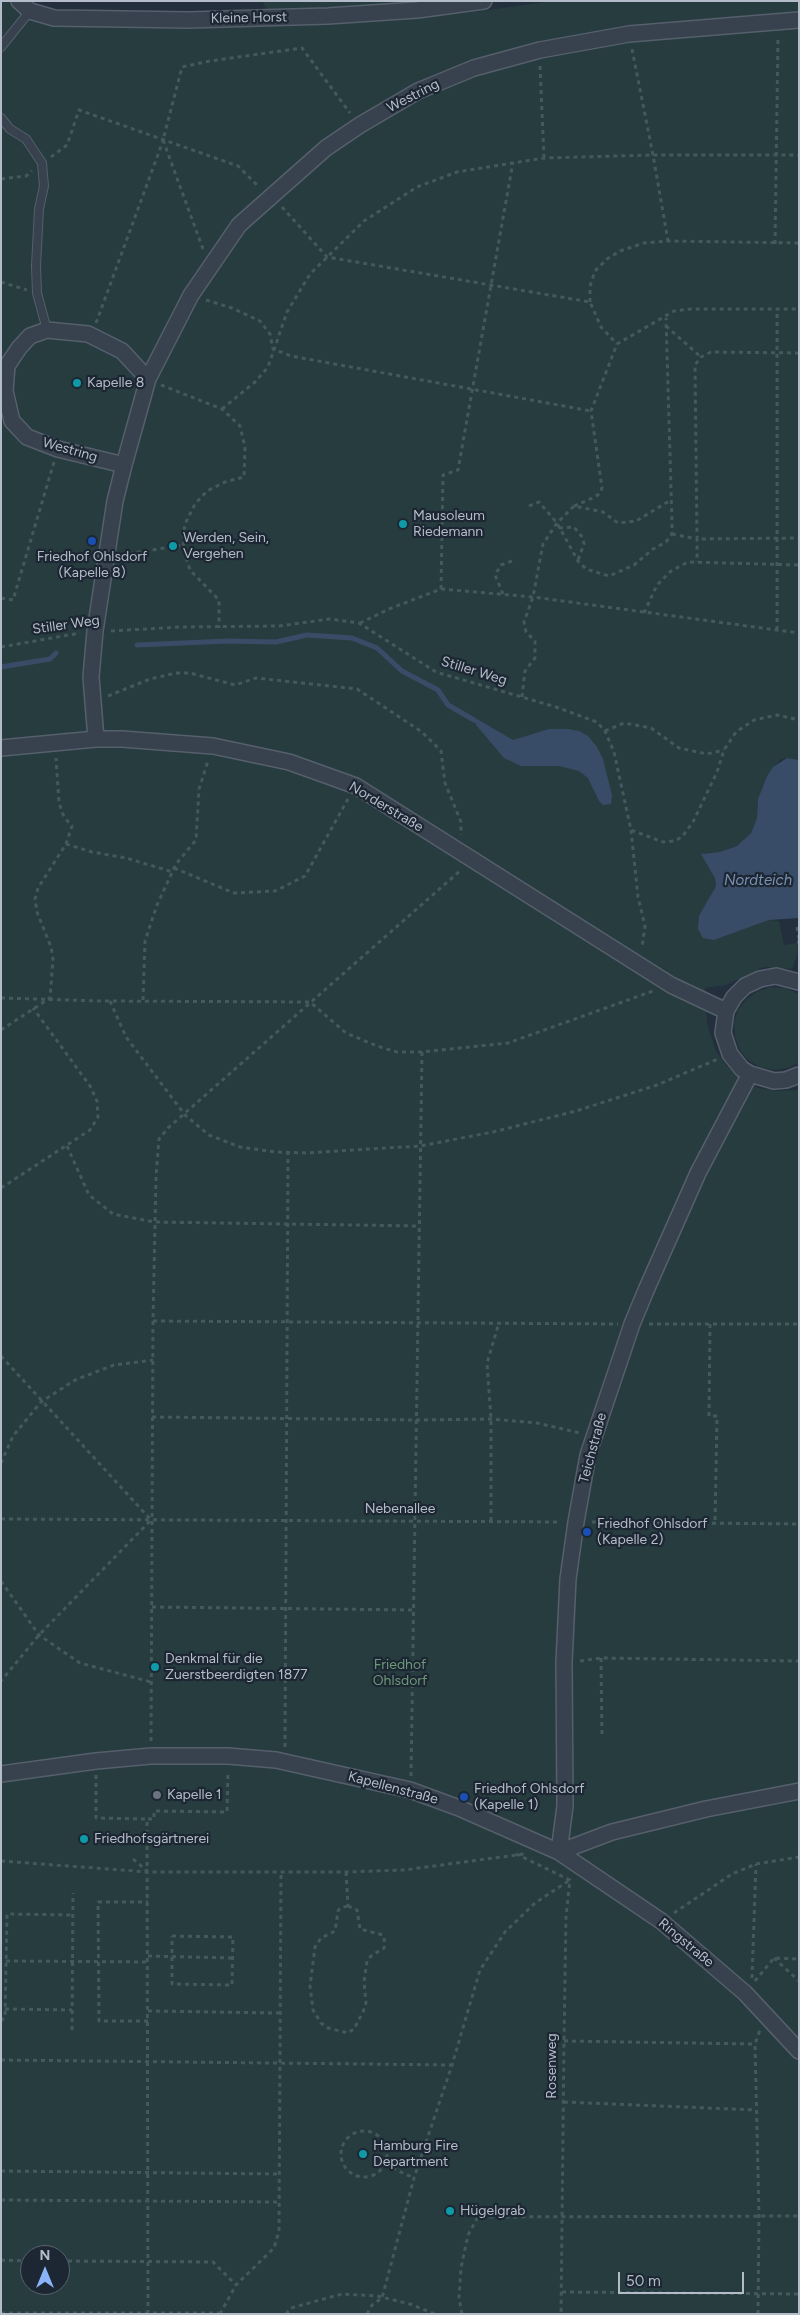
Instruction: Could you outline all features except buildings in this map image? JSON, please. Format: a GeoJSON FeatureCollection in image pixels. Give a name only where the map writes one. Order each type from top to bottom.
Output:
{"type":"FeatureCollection","features":[{"type":"Feature","properties":{"kind":"street","name":"Kleine Horst"},"geometry":{"type":"LineString","coordinates":[[25,6],[54,18],[189,20],[328,16],[417,10],[484,1]]}},
{"type":"Feature","properties":{"kind":"street","name":"Westring"},"geometry":{"type":"LineString","coordinates":[[96,739],[91,677],[95,631],[115,501],[124,465],[148,379],[191,295],[239,225],[326,148],[360,125],[418,91],[474,68],[540,50],[629,34],[799,20]]}},
{"type":"Feature","properties":{"kind":"street","name":"Westring"},"geometry":{"type":"LineString","coordinates":[[47,330],[30,336],[7,366],[5,391],[12,420],[28,437],[58,449],[124,465]]}},
{"type":"Feature","properties":{"kind":"street"},"geometry":{"type":"LineString","coordinates":[[47,330],[91,336],[122,351],[148,379]]}},
{"type":"Feature","properties":{"kind":"street","name":"Norderstraße"},"geometry":{"type":"LineString","coordinates":[[1,748],[55,742],[122,739],[213,746],[290,762],[356,786],[671,984],[726,1011]]}},
{"type":"Feature","properties":{"kind":"street"},"geometry":{"type":"LineString","coordinates":[[799,982],[776,976],[760,979],[745,986],[734,997],[726,1011],[723,1033],[730,1054],[742,1069],[750,1074],[774,1081],[786,1080],[799,1075]]}},
{"type":"Feature","properties":{"kind":"street","name":"Teichstraße"},"geometry":{"type":"LineString","coordinates":[[559,1852],[565,1806],[564,1662],[568,1579],[588,1455],[632,1324],[698,1172],[750,1074]]}},
{"type":"Feature","properties":{"kind":"street","name":"Kapellenstraße"},"geometry":{"type":"LineString","coordinates":[[1,1774],[96,1760],[151,1756],[228,1756],[284,1762],[410,1790],[459,1808],[559,1852]]}},
{"type":"Feature","properties":{"kind":"street"},"geometry":{"type":"LineString","coordinates":[[559,1852],[612,1832],[706,1809],[799,1791]]}},
{"type":"Feature","properties":{"kind":"street","name":"Ringstraße"},"geometry":{"type":"LineString","coordinates":[[559,1852],[661,1921],[745,1993],[799,2051]]}},
{"type":"Feature","properties":{"kind":"lane"},"geometry":{"type":"LineString","coordinates":[[1,47],[25,6]]}},
{"type":"Feature","properties":{"kind":"lane"},"geometry":{"type":"LineString","coordinates":[[1,118],[10,129],[26,138],[42,163],[44,186],[37,240],[37,293],[47,330]]}},
{"type":"Feature","properties":{"kind":"path"},"geometry":{"type":"LineString","coordinates":[[775,244],[778,21]]}},
{"type":"Feature","properties":{"kind":"path"},"geometry":{"type":"LineString","coordinates":[[629,34],[668,241]]}},
{"type":"Feature","properties":{"kind":"path"},"geometry":{"type":"LineString","coordinates":[[91,336],[163,140],[182,67],[210,60],[302,48],[360,125]]}},
{"type":"Feature","properties":{"kind":"path"},"geometry":{"type":"LineString","coordinates":[[540,50],[544,158]]}},
{"type":"Feature","properties":{"kind":"path"},"geometry":{"type":"LineString","coordinates":[[1,179],[26,176],[67,145],[79,110],[238,166],[270,198],[288,212],[327,257],[590,302]]}},
{"type":"Feature","properties":{"kind":"path"},"geometry":{"type":"LineString","coordinates":[[163,140],[210,266]]}},
{"type":"Feature","properties":{"kind":"path"},"geometry":{"type":"LineString","coordinates":[[222,409],[263,375],[268,367],[288,312],[310,274],[364,221],[417,188],[458,172],[544,158],[653,154],[799,155]]}},
{"type":"Feature","properties":{"kind":"path"},"geometry":{"type":"LineString","coordinates":[[441,589],[442,475],[458,470],[513,162]]}},
{"type":"Feature","properties":{"kind":"path"},"geometry":{"type":"LineString","coordinates":[[616,344],[601,327],[590,302],[590,286],[596,271],[607,259],[620,251],[644,243],[668,241],[799,244]]}},
{"type":"Feature","properties":{"kind":"path"},"geometry":{"type":"LineString","coordinates":[[1,282],[37,293]]}},
{"type":"Feature","properties":{"kind":"path"},"geometry":{"type":"LineString","coordinates":[[191,295],[232,308],[260,322],[270,334],[273,349]]}},
{"type":"Feature","properties":{"kind":"path"},"geometry":{"type":"LineString","coordinates":[[522,698],[525,671],[535,658],[535,641],[526,632],[524,622],[533,597],[543,544],[557,523],[574,506],[595,497],[602,488],[592,411],[616,344],[666,318],[674,311],[690,308],[799,309]]}},
{"type":"Feature","properties":{"kind":"path"},"geometry":{"type":"LineString","coordinates":[[777,309],[777,630]]}},
{"type":"Feature","properties":{"kind":"path"},"geometry":{"type":"LineString","coordinates":[[529,506],[539,502],[557,523],[578,561],[586,569],[609,576],[634,566],[652,549],[666,542],[672,534],[666,318]]}},
{"type":"Feature","properties":{"kind":"path"},"geometry":{"type":"LineString","coordinates":[[666,326],[701,357]]}},
{"type":"Feature","properties":{"kind":"path"},"geometry":{"type":"LineString","coordinates":[[273,349],[292,356],[592,411]]}},
{"type":"Feature","properties":{"kind":"path"},"geometry":{"type":"LineString","coordinates":[[697,562],[695,364],[701,357],[711,352],[799,353]]}},
{"type":"Feature","properties":{"kind":"path"},"geometry":{"type":"LineString","coordinates":[[148,379],[182,395],[222,409],[240,426],[245,447],[244,477],[225,482],[202,497],[195,504],[186,522],[183,545],[190,570],[219,600],[219,628]]}},
{"type":"Feature","properties":{"kind":"path"},"geometry":{"type":"LineString","coordinates":[[1,598],[13,600],[58,449]]}},
{"type":"Feature","properties":{"kind":"path"},"geometry":{"type":"LineString","coordinates":[[574,506],[603,512],[618,523],[636,521],[671,500]]}},
{"type":"Feature","properties":{"kind":"path"},"geometry":{"type":"LineString","coordinates":[[559,528],[574,527],[583,538],[584,544],[578,561]]}},
{"type":"Feature","properties":{"kind":"path"},"geometry":{"type":"LineString","coordinates":[[672,534],[697,539],[799,538]]}},
{"type":"Feature","properties":{"kind":"path"},"geometry":{"type":"LineString","coordinates":[[106,558],[183,545]]}},
{"type":"Feature","properties":{"kind":"path"},"geometry":{"type":"LineString","coordinates":[[503,594],[495,575],[501,566],[512,561]]}},
{"type":"Feature","properties":{"kind":"path"},"geometry":{"type":"LineString","coordinates":[[644,613],[657,585],[671,571],[688,562],[799,565]]}},
{"type":"Feature","properties":{"kind":"path"},"geometry":{"type":"LineString","coordinates":[[359,623],[388,609],[441,589],[533,597],[799,634]]}},
{"type":"Feature","properties":{"kind":"path","name":"Stiller Weg"},"geometry":{"type":"LineString","coordinates":[[1,647],[95,631],[180,626],[219,628],[279,626],[330,619],[359,623],[436,672],[556,707],[597,722],[605,731]]}},
{"type":"Feature","properties":{"kind":"path"},"geometry":{"type":"LineString","coordinates":[[92,700],[118,693],[150,679],[176,673],[190,673],[235,685],[256,678],[357,689],[422,732],[441,751],[445,783],[461,822],[467,857],[310,1002],[163,1133],[160,1139],[156,1176],[153,1322],[151,1756]]}},
{"type":"Feature","properties":{"kind":"path"},"geometry":{"type":"LineString","coordinates":[[631,830],[663,842],[674,841],[682,837],[707,795],[718,772],[724,750],[736,732],[754,720],[777,715],[799,720]]}},
{"type":"Feature","properties":{"kind":"path"},"geometry":{"type":"LineString","coordinates":[[638,963],[645,926],[637,889],[631,830],[614,752],[605,731],[624,722],[651,728],[679,748],[707,754],[724,750]]}},
{"type":"Feature","properties":{"kind":"path"},"geometry":{"type":"LineString","coordinates":[[50,998],[53,959],[51,947],[37,912],[35,899],[38,888],[66,844],[72,826],[64,816],[59,803],[55,742]]}},
{"type":"Feature","properties":{"kind":"path"},"geometry":{"type":"LineString","coordinates":[[143,1000],[145,941],[157,906],[173,870],[196,840],[200,789],[213,746]]}},
{"type":"Feature","properties":{"kind":"path"},"geometry":{"type":"LineString","coordinates":[[66,844],[92,852],[126,858],[173,870],[234,893],[275,890],[305,876],[356,786]]}},
{"type":"Feature","properties":{"kind":"path"},"geometry":{"type":"LineString","coordinates":[[797,927],[798,941]]}},
{"type":"Feature","properties":{"kind":"path"},"geometry":{"type":"LineString","coordinates":[[1,998],[110,1001],[310,1002],[346,1033],[397,1052],[422,1052],[508,1043],[671,984]]}},
{"type":"Feature","properties":{"kind":"path"},"geometry":{"type":"LineString","coordinates":[[1,1030],[50,998]]}},
{"type":"Feature","properties":{"kind":"path"},"geometry":{"type":"LineString","coordinates":[[110,1001],[126,1038],[185,1115],[209,1135],[240,1147],[288,1152],[306,1153],[420,1146],[493,1132],[576,1111],[657,1085],[730,1054]]}},
{"type":"Feature","properties":{"kind":"path"},"geometry":{"type":"LineString","coordinates":[[1,1188],[90,1130],[98,1117],[97,1100],[90,1086],[33,1008]]}},
{"type":"Feature","properties":{"kind":"path"},"geometry":{"type":"LineString","coordinates":[[410,1790],[422,1052]]}},
{"type":"Feature","properties":{"kind":"path"},"geometry":{"type":"LineString","coordinates":[[67,1146],[89,1194],[113,1214],[155,1222],[419,1226]]}},
{"type":"Feature","properties":{"kind":"path"},"geometry":{"type":"LineString","coordinates":[[284,1762],[286,1224],[288,1152]]}},
{"type":"Feature","properties":{"kind":"path"},"geometry":{"type":"LineString","coordinates":[[153,1322],[799,1324]]}},
{"type":"Feature","properties":{"kind":"path"},"geometry":{"type":"LineString","coordinates":[[491,1521],[491,1418],[487,1363],[499,1323]]}},
{"type":"Feature","properties":{"kind":"path"},"geometry":{"type":"LineString","coordinates":[[710,1324],[709,1416],[717,1416],[715,1523]]}},
{"type":"Feature","properties":{"kind":"path"},"geometry":{"type":"LineString","coordinates":[[1,1356],[41,1402],[151,1520]]}},
{"type":"Feature","properties":{"kind":"path"},"geometry":{"type":"LineString","coordinates":[[1,1463],[13,1436],[41,1402],[75,1380],[114,1365],[153,1360]]}},
{"type":"Feature","properties":{"kind":"path"},"geometry":{"type":"LineString","coordinates":[[152,1417],[416,1420],[491,1418],[537,1423],[594,1436]]}},
{"type":"Feature","properties":{"kind":"path","name":"Nebenallee"},"geometry":{"type":"LineString","coordinates":[[1,1518],[799,1524]]}},
{"type":"Feature","properties":{"kind":"path"},"geometry":{"type":"LineString","coordinates":[[1,1681],[39,1635],[151,1520]]}},
{"type":"Feature","properties":{"kind":"path"},"geometry":{"type":"LineString","coordinates":[[1,1581],[39,1635],[80,1663],[151,1682]]}},
{"type":"Feature","properties":{"kind":"path"},"geometry":{"type":"LineString","coordinates":[[152,1607],[413,1610]]}},
{"type":"Feature","properties":{"kind":"path"},"geometry":{"type":"LineString","coordinates":[[601,1658],[602,1737]]}},
{"type":"Feature","properties":{"kind":"path"},"geometry":{"type":"LineString","coordinates":[[564,1662],[601,1658],[799,1661]]}},
{"type":"Feature","properties":{"kind":"path"},"geometry":{"type":"LineString","coordinates":[[96,1760],[96,1818],[154,1819],[154,1811],[227,1812],[228,1756]]}},
{"type":"Feature","properties":{"kind":"path"},"geometry":{"type":"LineString","coordinates":[[147,1819],[147,2314]]}},
{"type":"Feature","properties":{"kind":"path"},"geometry":{"type":"LineString","coordinates":[[1,1861],[148,1872],[281,1873],[404,1870],[533,1853]]}},
{"type":"Feature","properties":{"kind":"path"},"geometry":{"type":"LineString","coordinates":[[516,1854],[570,1880]]}},
{"type":"Feature","properties":{"kind":"path"},"geometry":{"type":"LineString","coordinates":[[661,1921],[732,1874],[756,1864],[799,1856]]}},
{"type":"Feature","properties":{"kind":"path"},"geometry":{"type":"LineString","coordinates":[[133,1859],[148,1872]]}},
{"type":"Feature","properties":{"kind":"path"},"geometry":{"type":"LineString","coordinates":[[756,1864],[752,1984],[774,1958],[799,1958]]}},
{"type":"Feature","properties":{"kind":"path"},"geometry":{"type":"LineString","coordinates":[[346,1872],[348,1906]]}},
{"type":"Feature","properties":{"kind":"path"},"geometry":{"type":"LineString","coordinates":[[1,2313],[220,2314],[236,2285],[248,2271],[274,2248],[279,2231],[281,1873]]}},
{"type":"Feature","properties":{"kind":"path"},"geometry":{"type":"LineString","coordinates":[[367,2314],[372,2304],[382,2298],[414,2178],[452,2065],[480,1970],[505,1932],[535,1903],[570,1880]]}},
{"type":"Feature","properties":{"kind":"path","name":"Rosenweg"},"geometry":{"type":"LineString","coordinates":[[561,2314],[566,1916],[570,1880]]}},
{"type":"Feature","properties":{"kind":"path"},"geometry":{"type":"LineString","coordinates":[[72,2030],[73,1892]]}},
{"type":"Feature","properties":{"kind":"path"},"geometry":{"type":"LineString","coordinates":[[148,1902],[98,1902],[98,2021],[148,2021]]}},
{"type":"Feature","properties":{"kind":"path"},"geometry":{"type":"LineString","coordinates":[[348,1906],[356,1910],[360,1929],[383,1935],[385,1943],[384,1948],[371,1956],[367,1962],[364,1982],[366,2002],[354,2029],[348,2033],[328,2028],[316,2018],[310,1986],[315,1947],[321,1938],[335,1931],[338,1911],[340,1908],[348,1906]]}},
{"type":"Feature","properties":{"kind":"path"},"geometry":{"type":"LineString","coordinates":[[1,2020],[5,2018],[7,1914],[73,1915]]}},
{"type":"Feature","properties":{"kind":"path"},"geometry":{"type":"LineString","coordinates":[[172,1936],[233,1937],[233,1958],[232,1984],[172,1984],[172,1936]]}},
{"type":"Feature","properties":{"kind":"path"},"geometry":{"type":"LineString","coordinates":[[148,1956],[233,1958]]}},
{"type":"Feature","properties":{"kind":"path"},"geometry":{"type":"LineString","coordinates":[[774,1958],[799,1981]]}},
{"type":"Feature","properties":{"kind":"path"},"geometry":{"type":"LineString","coordinates":[[6,1961],[148,1962]]}},
{"type":"Feature","properties":{"kind":"path"},"geometry":{"type":"LineString","coordinates":[[5,2009],[72,2010]]}},
{"type":"Feature","properties":{"kind":"path"},"geometry":{"type":"LineString","coordinates":[[148,2011],[280,2013]]}},
{"type":"Feature","properties":{"kind":"path"},"geometry":{"type":"LineString","coordinates":[[758,2314],[759,2216],[755,2044],[766,2015]]}},
{"type":"Feature","properties":{"kind":"path"},"geometry":{"type":"LineString","coordinates":[[564,2040],[755,2044]]}},
{"type":"Feature","properties":{"kind":"path"},"geometry":{"type":"LineString","coordinates":[[1,2060],[148,2060],[452,2065]]}},
{"type":"Feature","properties":{"kind":"path"},"geometry":{"type":"LineString","coordinates":[[564,2102],[756,2110]]}},
{"type":"Feature","properties":{"kind":"path"},"geometry":{"type":"LineString","coordinates":[[365,2130],[380,2136],[388,2150],[385,2165],[374,2175],[367,2177],[352,2174],[342,2164],[341,2156],[345,2141],[357,2132],[365,2130]]}},
{"type":"Feature","properties":{"kind":"path"},"geometry":{"type":"LineString","coordinates":[[385,2165],[414,2178]]}},
{"type":"Feature","properties":{"kind":"path"},"geometry":{"type":"LineString","coordinates":[[1,2171],[279,2174]]}},
{"type":"Feature","properties":{"kind":"path"},"geometry":{"type":"LineString","coordinates":[[1,2200],[278,2202]]}},
{"type":"Feature","properties":{"kind":"path"},"geometry":{"type":"LineString","coordinates":[[462,2314],[460,2298],[462,2268],[468,2235],[478,2217],[799,2216]]}},
{"type":"Feature","properties":{"kind":"path"},"geometry":{"type":"LineString","coordinates":[[1,2260],[20,2261]]}},
{"type":"Feature","properties":{"kind":"path"},"geometry":{"type":"LineString","coordinates":[[70,2261],[213,2262],[236,2285]]}},
{"type":"Feature","properties":{"kind":"path"},"geometry":{"type":"LineString","coordinates":[[562,2292],[799,2294]]}},
{"type":"Feature","properties":{"kind":"path"},"geometry":{"type":"LineString","coordinates":[[286,2314],[291,2308],[342,2294],[382,2298],[410,2304],[435,2314]]}},
{"type":"Feature","properties":{"kind":"green space","name":"Friedhof Ohlsdorf"},"geometry":{"type":"Polygon","coordinates":[[[1,1],[11,1],[23,13],[192,26],[328,25],[474,12],[554,1],[799,1],[799,760],[781,759],[767,776],[758,799],[757,818],[751,833],[737,846],[720,852],[704,853],[715,878],[716,886],[709,898],[714,940],[769,920],[779,921],[784,945],[797,943],[798,952],[792,969],[764,967],[726,985],[705,988],[707,1024],[716,1051],[727,1066],[758,1088],[777,1091],[799,1090],[799,2314],[1,2314],[1,1]]]}},
{"type":"Feature","properties":{"kind":"green space"},"geometry":{"type":"Polygon","coordinates":[[[262,1],[450,1],[269,13],[262,1]]]}},
{"type":"Feature","properties":{"kind":"green space"},"geometry":{"type":"Polygon","coordinates":[[[771,987],[785,988],[799,994],[799,1063],[788,1068],[774,1070],[760,1067],[748,1060],[740,1050],[735,1037],[734,1023],[738,1010],[747,999],[758,991],[771,987]]]}},
{"type":"Feature","properties":{"kind":"water"},"geometry":{"type":"Polygon","coordinates":[[[477,719],[513,740],[549,729],[568,729],[579,731],[588,736],[597,747],[603,759],[612,795],[611,804],[603,805],[599,801],[588,778],[579,771],[559,766],[521,766],[504,758],[476,725],[474,720],[477,719]]]}},
{"type":"Feature","properties":{"kind":"water","name":"Nordteich"},"geometry":{"type":"Polygon","coordinates":[[[787,758],[799,760],[799,918],[769,920],[714,940],[703,938],[698,929],[699,916],[716,886],[715,878],[701,854],[720,852],[737,846],[751,833],[757,818],[758,799],[767,776],[773,767],[787,758]]]}},
{"type":"Feature","properties":{"kind":"waterway"},"geometry":{"type":"LineString","coordinates":[[137,645],[228,641],[276,642],[307,635],[352,638],[377,648],[402,671],[438,690],[448,705],[474,720]]}},
{"type":"Feature","properties":{"kind":"waterway"},"geometry":{"type":"LineString","coordinates":[[1,667],[50,659],[56,653]]}},
{"type":"Feature","properties":{"kind":"place","name":"Kapelle 8"},"geometry":{"type":"Point","coordinates":[77,383]}},
{"type":"Feature","properties":{"kind":"place","name":"Mausoleum Riedemann"},"geometry":{"type":"Point","coordinates":[403,524]}},
{"type":"Feature","properties":{"kind":"place","name":"Friedhof Ohlsdorf (Kapelle 8)"},"geometry":{"type":"Point","coordinates":[92,541]}},
{"type":"Feature","properties":{"kind":"place","name":"Werden, Sein, Vergehen"},"geometry":{"type":"Point","coordinates":[173,546]}},
{"type":"Feature","properties":{"kind":"place","name":"Friedhof Ohlsdorf (Kapelle 2)"},"geometry":{"type":"Point","coordinates":[587,1532]}},
{"type":"Feature","properties":{"kind":"place","name":"Denkmal für die Zuerstbeerdigten 1877"},"geometry":{"type":"Point","coordinates":[155,1667]}},
{"type":"Feature","properties":{"kind":"place","name":"Kapelle 1"},"geometry":{"type":"Point","coordinates":[157,1795]}},
{"type":"Feature","properties":{"kind":"place","name":"Friedhof Ohlsdorf (Kapelle 1)"},"geometry":{"type":"Point","coordinates":[464,1797]}},
{"type":"Feature","properties":{"kind":"place","name":"Friedhofsgärtnerei"},"geometry":{"type":"Point","coordinates":[84,1839]}},
{"type":"Feature","properties":{"kind":"place","name":"Hamburg Fire Department"},"geometry":{"type":"Point","coordinates":[363,2154]}},
{"type":"Feature","properties":{"kind":"place","name":"Hügelgrab"},"geometry":{"type":"Point","coordinates":[450,2211]}}]}
